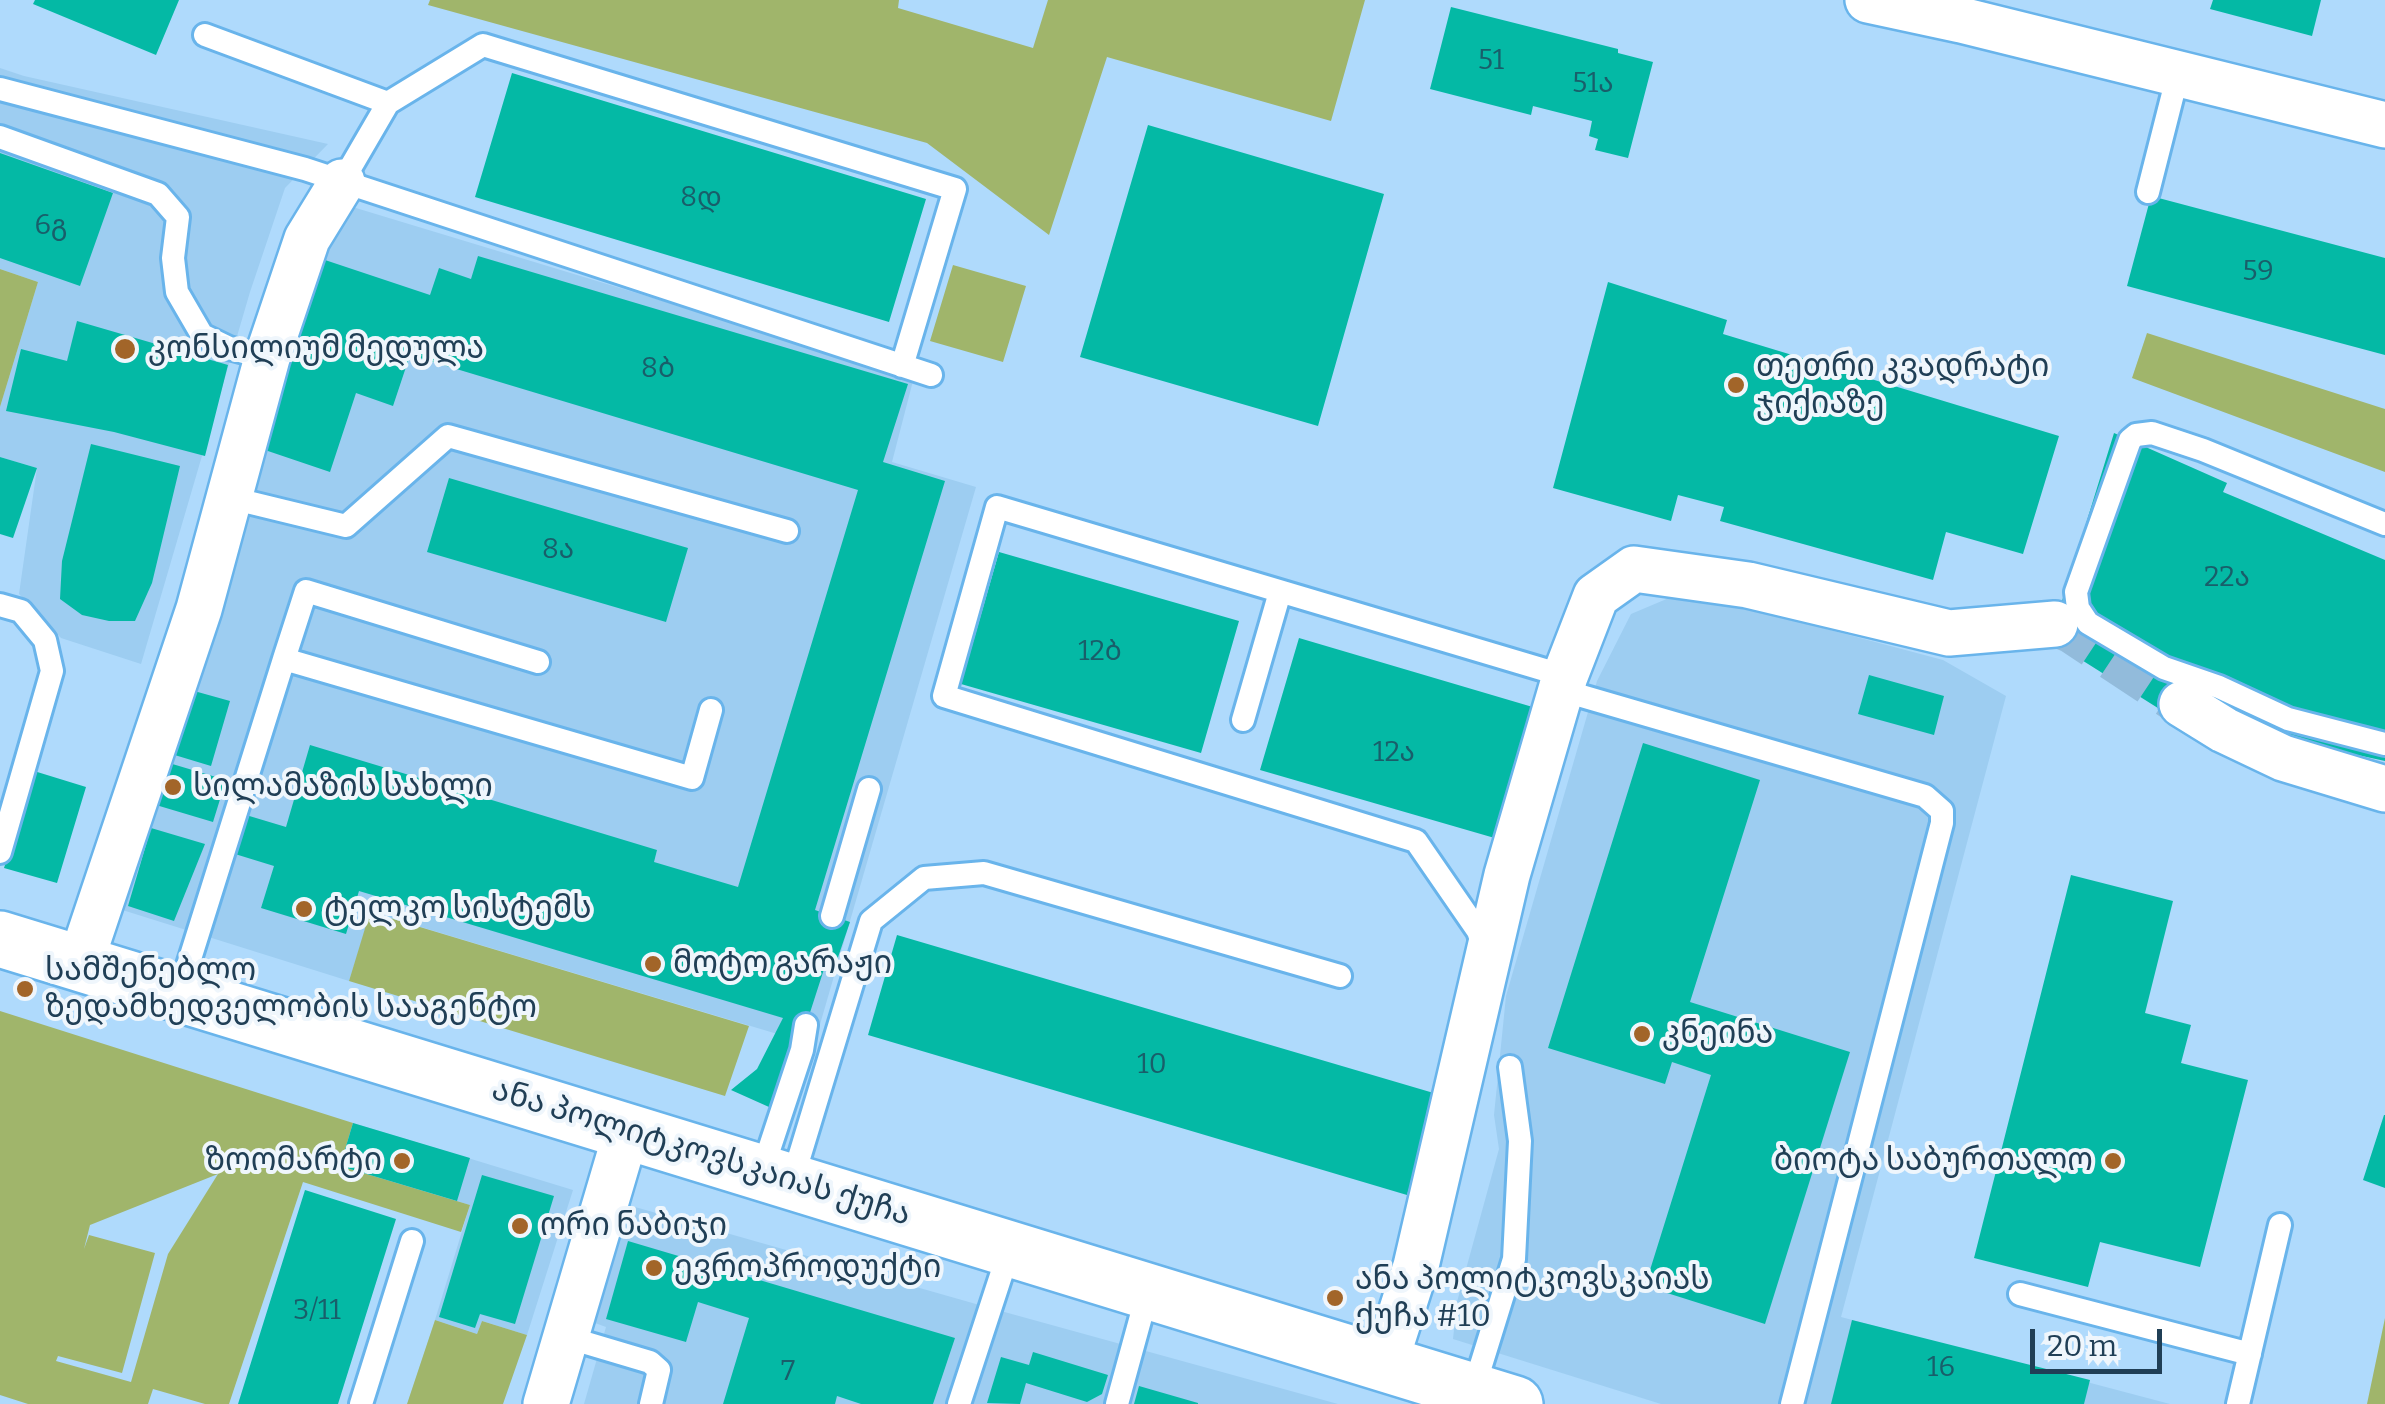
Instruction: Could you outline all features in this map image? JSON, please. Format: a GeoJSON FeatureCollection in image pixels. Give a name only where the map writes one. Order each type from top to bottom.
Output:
{"type":"FeatureCollection","features":[{"type":"Feature","properties":{"kind":"street"},"geometry":{"type":"LineString","coordinates":[[1868,0],[2385,125]]}},
{"type":"Feature","properties":{"kind":"street"},"geometry":{"type":"LineString","coordinates":[[80,964],[199,609],[267,358],[307,239],[342,182]]}},
{"type":"Feature","properties":{"kind":"street"},"geometry":{"type":"LineString","coordinates":[[1385,1363],[1416,1266],[1507,875],[1563,683],[1596,596],[1634,569],[1748,585],[1949,633],[2055,624]]}},
{"type":"Feature","properties":{"kind":"street"},"geometry":{"type":"LineString","coordinates":[[2182,704],[2224,730],[2283,758],[2385,789]]}},
{"type":"Feature","properties":{"kind":"street","name":"ანა პოლიტკოვსკაიას ქუჩა"},"geometry":{"type":"LineString","coordinates":[[0,938],[1494,1397]]}},
{"type":"Feature","properties":{"kind":"street"},"geometry":{"type":"LineString","coordinates":[[546,1404],[627,1130]]}},
{"type":"Feature","properties":{"kind":"lane"},"geometry":{"type":"LineString","coordinates":[[205,35],[388,102]]}},
{"type":"Feature","properties":{"kind":"lane"},"geometry":{"type":"LineString","coordinates":[[342,182],[388,102],[483,45],[955,190],[902,366]]}},
{"type":"Feature","properties":{"kind":"lane"},"geometry":{"type":"LineString","coordinates":[[2148,192],[2178,74]]}},
{"type":"Feature","properties":{"kind":"lane"},"geometry":{"type":"LineString","coordinates":[[0,90],[342,182],[932,375]]}},
{"type":"Feature","properties":{"kind":"lane"},"geometry":{"type":"LineString","coordinates":[[0,137],[158,194],[178,218],[173,258],[177,292],[202,334],[229,348],[267,358]]}},
{"type":"Feature","properties":{"kind":"lane"},"geometry":{"type":"LineString","coordinates":[[2385,524],[2203,450],[2152,433],[2136,434],[2130,440],[2076,592],[2078,608],[2088,623],[2164,668],[2288,718],[2385,744]]}},
{"type":"Feature","properties":{"kind":"lane"},"geometry":{"type":"LineString","coordinates":[[231,498],[346,526],[448,436],[787,531]]}},
{"type":"Feature","properties":{"kind":"lane"},"geometry":{"type":"LineString","coordinates":[[1489,961],[1478,931],[1416,841],[944,696],[974,612],[997,506],[1925,796],[1942,811],[1792,1404]]}},
{"type":"Feature","properties":{"kind":"lane"},"geometry":{"type":"LineString","coordinates":[[179,994],[306,592],[538,662]]}},
{"type":"Feature","properties":{"kind":"lane"},"geometry":{"type":"LineString","coordinates":[[1243,720],[1280,592]]}},
{"type":"Feature","properties":{"kind":"lane"},"geometry":{"type":"LineString","coordinates":[[0,605],[22,611],[45,640],[52,671],[0,852]]}},
{"type":"Feature","properties":{"kind":"lane"},"geometry":{"type":"LineString","coordinates":[[284,659],[692,778],[711,710]]}},
{"type":"Feature","properties":{"kind":"lane"},"geometry":{"type":"LineString","coordinates":[[832,916],[868,789]]}},
{"type":"Feature","properties":{"kind":"lane"},"geometry":{"type":"LineString","coordinates":[[777,1176],[871,921],[924,878],[984,873],[1340,976]]}},
{"type":"Feature","properties":{"kind":"lane"},"geometry":{"type":"LineString","coordinates":[[777,1176],[806,1025]]}},
{"type":"Feature","properties":{"kind":"lane"},"geometry":{"type":"LineString","coordinates":[[1494,1397],[1514,1258],[1520,1141],[1510,1066]]}},
{"type":"Feature","properties":{"kind":"lane"},"geometry":{"type":"LineString","coordinates":[[2238,1404],[2280,1225]]}},
{"type":"Feature","properties":{"kind":"lane"},"geometry":{"type":"LineString","coordinates":[[361,1404],[412,1241]]}},
{"type":"Feature","properties":{"kind":"lane"},"geometry":{"type":"LineString","coordinates":[[959,1404],[1010,1248]]}},
{"type":"Feature","properties":{"kind":"lane"},"geometry":{"type":"LineString","coordinates":[[1117,1404],[1148,1291]]}},
{"type":"Feature","properties":{"kind":"lane"},"geometry":{"type":"LineString","coordinates":[[2020,1294],[2250,1354]]}},
{"type":"Feature","properties":{"kind":"lane"},"geometry":{"type":"LineString","coordinates":[[566,1337],[650,1362],[660,1370],[651,1404]]}},
{"type":"Feature","properties":{"kind":"shaded area","name":"კონსილიუმ მედულა"},"geometry":{"type":"Polygon","coordinates":[[[0,68],[328,144],[285,188],[250,292],[141,664],[61,638],[19,594],[37,468],[0,457],[0,407],[38,282],[0,269],[0,68]]]}},
{"type":"Feature","properties":{"kind":"shaded area"},"geometry":{"type":"Polygon","coordinates":[[[346,205],[914,377],[892,462],[976,487],[814,1045],[371,912],[349,981],[116,908],[321,258],[346,205]]]}},
{"type":"Feature","properties":{"kind":"shaded area"},"geometry":{"type":"Polygon","coordinates":[[[1676,595],[1721,601],[1943,660],[2006,696],[1841,1317],[2170,1404],[1661,1404],[1453,1339],[1457,1302],[1499,1149],[1494,1115],[1506,996],[1597,681],[1631,614],[1676,595]]]}},
{"type":"Feature","properties":{"kind":"shaded area"},"geometry":{"type":"Polygon","coordinates":[[[353,1123],[573,1190],[527,1335],[482,1321],[477,1334],[435,1320],[470,1205],[340,1166],[353,1123]]]}},
{"type":"Feature","properties":{"kind":"shaded area"},"geometry":{"type":"Polygon","coordinates":[[[628,1205],[1338,1404],[584,1404],[606,1327],[595,1323],[628,1205]]]}},
{"type":"Feature","properties":{"kind":"green space"},"geometry":{"type":"Polygon","coordinates":[[[430,0],[899,0],[898,8],[1033,48],[1048,0],[1365,0],[1331,121],[1107,57],[1049,235],[927,143],[428,5],[430,0]]]}},
{"type":"Feature","properties":{"kind":"green space"},"geometry":{"type":"Polygon","coordinates":[[[953,265],[1026,286],[1003,362],[930,341],[953,265]]]}},
{"type":"Feature","properties":{"kind":"green space"},"geometry":{"type":"Polygon","coordinates":[[[0,269],[38,282],[0,407],[0,269]]]}},
{"type":"Feature","properties":{"kind":"green space"},"geometry":{"type":"Polygon","coordinates":[[[2147,333],[2385,409],[2385,472],[2132,378],[2147,333]]]}},
{"type":"Feature","properties":{"kind":"green space"},"geometry":{"type":"Polygon","coordinates":[[[370,912],[749,1026],[725,1096],[349,981],[370,912]]]}},
{"type":"Feature","properties":{"kind":"green space"},"geometry":{"type":"Polygon","coordinates":[[[0,1011],[353,1123],[340,1166],[470,1205],[461,1232],[303,1182],[229,1404],[205,1404],[153,1389],[148,1404],[28,1404],[0,1395],[0,1011]],[[218,1174],[90,1225],[84,1249],[89,1235],[155,1253],[122,1373],[58,1356],[56,1361],[131,1382],[168,1254],[218,1174]]]}},
{"type":"Feature","properties":{"kind":"green space"},"geometry":{"type":"Polygon","coordinates":[[[2385,1318],[2385,1404],[2367,1404],[2385,1318]]]}},
{"type":"Feature","properties":{"kind":"green space"},"geometry":{"type":"Polygon","coordinates":[[[435,1320],[477,1334],[482,1321],[527,1335],[503,1404],[407,1404],[435,1320]]]}},
{"type":"Feature","properties":{"kind":"building"},"geometry":{"type":"Polygon","coordinates":[[[35,0],[179,0],[156,55],[33,4],[35,0]]]}},
{"type":"Feature","properties":{"kind":"building"},"geometry":{"type":"Polygon","coordinates":[[[2213,0],[2321,0],[2312,36],[2210,9],[2213,0]]]}},
{"type":"Feature","properties":{"kind":"building"},"geometry":{"type":"Polygon","coordinates":[[[1451,7],[1618,49],[1618,53],[1653,62],[1628,158],[1595,150],[1598,139],[1589,136],[1592,121],[1533,106],[1531,115],[1430,89],[1451,7]]]}},
{"type":"Feature","properties":{"kind":"building"},"geometry":{"type":"Polygon","coordinates":[[[512,73],[926,199],[889,322],[475,197],[512,73]]]}},
{"type":"Feature","properties":{"kind":"building"},"geometry":{"type":"Polygon","coordinates":[[[1148,125],[1384,194],[1318,426],[1080,357],[1148,125]]]}},
{"type":"Feature","properties":{"kind":"building"},"geometry":{"type":"Polygon","coordinates":[[[0,153],[113,193],[80,286],[0,258],[0,153]]]}},
{"type":"Feature","properties":{"kind":"building"},"geometry":{"type":"Polygon","coordinates":[[[2151,196],[2385,258],[2385,355],[2127,286],[2151,196]]]}},
{"type":"Feature","properties":{"kind":"building"},"geometry":{"type":"Polygon","coordinates":[[[478,256],[908,384],[883,462],[945,481],[815,910],[850,922],[834,969],[825,966],[806,1025],[793,1042],[769,1107],[731,1090],[757,1069],[783,1018],[359,891],[346,934],[261,908],[274,866],[235,854],[246,815],[286,827],[310,745],[657,850],[654,862],[738,887],[858,490],[410,355],[393,406],[356,393],[330,472],[262,449],[325,260],[430,295],[439,268],[471,279],[478,256]]]}},
{"type":"Feature","properties":{"kind":"building","name":"თეთრი კვადრატი ჯიქიაზე"},"geometry":{"type":"Polygon","coordinates":[[[1608,282],[1727,320],[1723,334],[2059,436],[2023,554],[1946,532],[1933,580],[1720,521],[1724,507],[1678,495],[1671,521],[1553,488],[1608,282]]]}},
{"type":"Feature","properties":{"kind":"building"},"geometry":{"type":"Polygon","coordinates":[[[77,321],[228,365],[205,456],[114,432],[6,411],[21,349],[67,361],[77,321]]]}},
{"type":"Feature","properties":{"kind":"building"},"geometry":{"type":"Polygon","coordinates":[[[2114,433],[2227,483],[2223,492],[2385,560],[2385,761],[2284,739],[2197,700],[2161,710],[2050,640],[2114,433]]]}},
{"type":"Feature","properties":{"kind":"building"},"geometry":{"type":"Polygon","coordinates":[[[91,444],[180,466],[152,583],[135,621],[82,615],[60,599],[62,561],[91,444]]]}},
{"type":"Feature","properties":{"kind":"building"},"geometry":{"type":"Polygon","coordinates":[[[0,457],[37,468],[13,538],[0,534],[0,457]]]}},
{"type":"Feature","properties":{"kind":"building"},"geometry":{"type":"Polygon","coordinates":[[[449,478],[688,548],[666,622],[427,552],[449,478]]]}},
{"type":"Feature","properties":{"kind":"building"},"geometry":{"type":"Polygon","coordinates":[[[999,552],[1239,621],[1201,753],[961,684],[999,552]]]}},
{"type":"Feature","properties":{"kind":"building"},"geometry":{"type":"Polygon","coordinates":[[[1299,638],[1536,708],[1498,839],[1260,770],[1299,638]]]}},
{"type":"Feature","properties":{"kind":"building"},"geometry":{"type":"Polygon","coordinates":[[[1869,675],[1944,696],[1934,735],[1858,714],[1869,675]]]}},
{"type":"Feature","properties":{"kind":"building"},"geometry":{"type":"Polygon","coordinates":[[[187,689],[230,701],[211,766],[168,753],[187,689]]]}},
{"type":"Feature","properties":{"kind":"building"},"geometry":{"type":"Polygon","coordinates":[[[1643,743],[1760,780],[1690,1002],[1850,1052],[1765,1324],[1645,1286],[1711,1075],[1672,1062],[1665,1084],[1548,1048],[1643,743]]]}},
{"type":"Feature","properties":{"kind":"building"},"geometry":{"type":"Polygon","coordinates":[[[169,763],[226,780],[213,822],[156,805],[169,763]]]}},
{"type":"Feature","properties":{"kind":"building"},"geometry":{"type":"Polygon","coordinates":[[[34,771],[86,787],[57,883],[4,868],[34,771]]]}},
{"type":"Feature","properties":{"kind":"building"},"geometry":{"type":"Polygon","coordinates":[[[151,828],[205,844],[174,921],[128,906],[151,828]]]}},
{"type":"Feature","properties":{"kind":"building","name":"ბიოტა საბურთალო"},"geometry":{"type":"Polygon","coordinates":[[[2071,875],[2173,901],[2145,1013],[2191,1025],[2181,1063],[2248,1080],[2200,1267],[2100,1242],[2088,1287],[1974,1258],[2071,875]]]}},
{"type":"Feature","properties":{"kind":"building"},"geometry":{"type":"Polygon","coordinates":[[[897,935],[1437,1094],[1407,1195],[868,1035],[897,935]]]}},
{"type":"Feature","properties":{"kind":"building"},"geometry":{"type":"Polygon","coordinates":[[[2385,1115],[2385,1188],[2363,1180],[2385,1115]]]}},
{"type":"Feature","properties":{"kind":"building"},"geometry":{"type":"Polygon","coordinates":[[[353,1123],[470,1158],[457,1201],[340,1166],[353,1123]]]}},
{"type":"Feature","properties":{"kind":"building"},"geometry":{"type":"Polygon","coordinates":[[[482,1175],[554,1196],[515,1324],[480,1314],[475,1328],[439,1317],[482,1175]]]}},
{"type":"Feature","properties":{"kind":"building"},"geometry":{"type":"Polygon","coordinates":[[[305,1190],[396,1219],[338,1404],[238,1404],[305,1190]]]}},
{"type":"Feature","properties":{"kind":"building"},"geometry":{"type":"Polygon","coordinates":[[[628,1241],[955,1338],[933,1404],[861,1404],[837,1396],[835,1404],[723,1404],[749,1318],[698,1302],[686,1342],[606,1319],[628,1241]]]}},
{"type":"Feature","properties":{"kind":"building"},"geometry":{"type":"Polygon","coordinates":[[[1852,1320],[2090,1380],[2084,1404],[1831,1404],[1852,1320]]]}},
{"type":"Feature","properties":{"kind":"building"},"geometry":{"type":"Polygon","coordinates":[[[1033,1352],[1108,1375],[1102,1394],[1087,1402],[1026,1383],[1020,1404],[987,1403],[1001,1357],[1029,1365],[1033,1352]]]}},
{"type":"Feature","properties":{"kind":"building"},"geometry":{"type":"Polygon","coordinates":[[[1139,1386],[1198,1403],[1198,1404],[1134,1404],[1139,1386]]]}},
{"type":"Feature","properties":{"kind":"tunnel"},"geometry":{"type":"LineString","coordinates":[[2055,624],[2072,631],[2182,704]]}},
{"type":"Feature","properties":{"kind":"place","name":"კონსილიუმ მედულა"},"geometry":{"type":"Point","coordinates":[125,349]}},
{"type":"Feature","properties":{"kind":"place","name":"თეთრი კვადრატი ჯიქიაზე"},"geometry":{"type":"Point","coordinates":[1736,385]}},
{"type":"Feature","properties":{"kind":"place","name":"სილამაზის სახლი"},"geometry":{"type":"Point","coordinates":[173,787]}},
{"type":"Feature","properties":{"kind":"place","name":"ტელკო სისტემს"},"geometry":{"type":"Point","coordinates":[304,909]}},
{"type":"Feature","properties":{"kind":"place","name":"მოტო გარაჟი"},"geometry":{"type":"Point","coordinates":[653,964]}},
{"type":"Feature","properties":{"kind":"place","name":"სამშენებლო ზედამხედველობის სააგენტო"},"geometry":{"type":"Point","coordinates":[25,989]}},
{"type":"Feature","properties":{"kind":"place","name":"კნეინა"},"geometry":{"type":"Point","coordinates":[1642,1034]}},
{"type":"Feature","properties":{"kind":"place","name":"ზოომარტი"},"geometry":{"type":"Point","coordinates":[402,1161]}},
{"type":"Feature","properties":{"kind":"place","name":"ბიოტა საბურთალო"},"geometry":{"type":"Point","coordinates":[2113,1161]}},
{"type":"Feature","properties":{"kind":"place","name":"ორი ნაბიჯი"},"geometry":{"type":"Point","coordinates":[520,1226]}},
{"type":"Feature","properties":{"kind":"place","name":"ევროპროდუქტი"},"geometry":{"type":"Point","coordinates":[654,1268]}},
{"type":"Feature","properties":{"kind":"place","name":"ანა პოლიტკოვსკაიას ქუჩა #10"},"geometry":{"type":"Point","coordinates":[1335,1298]}}]}
